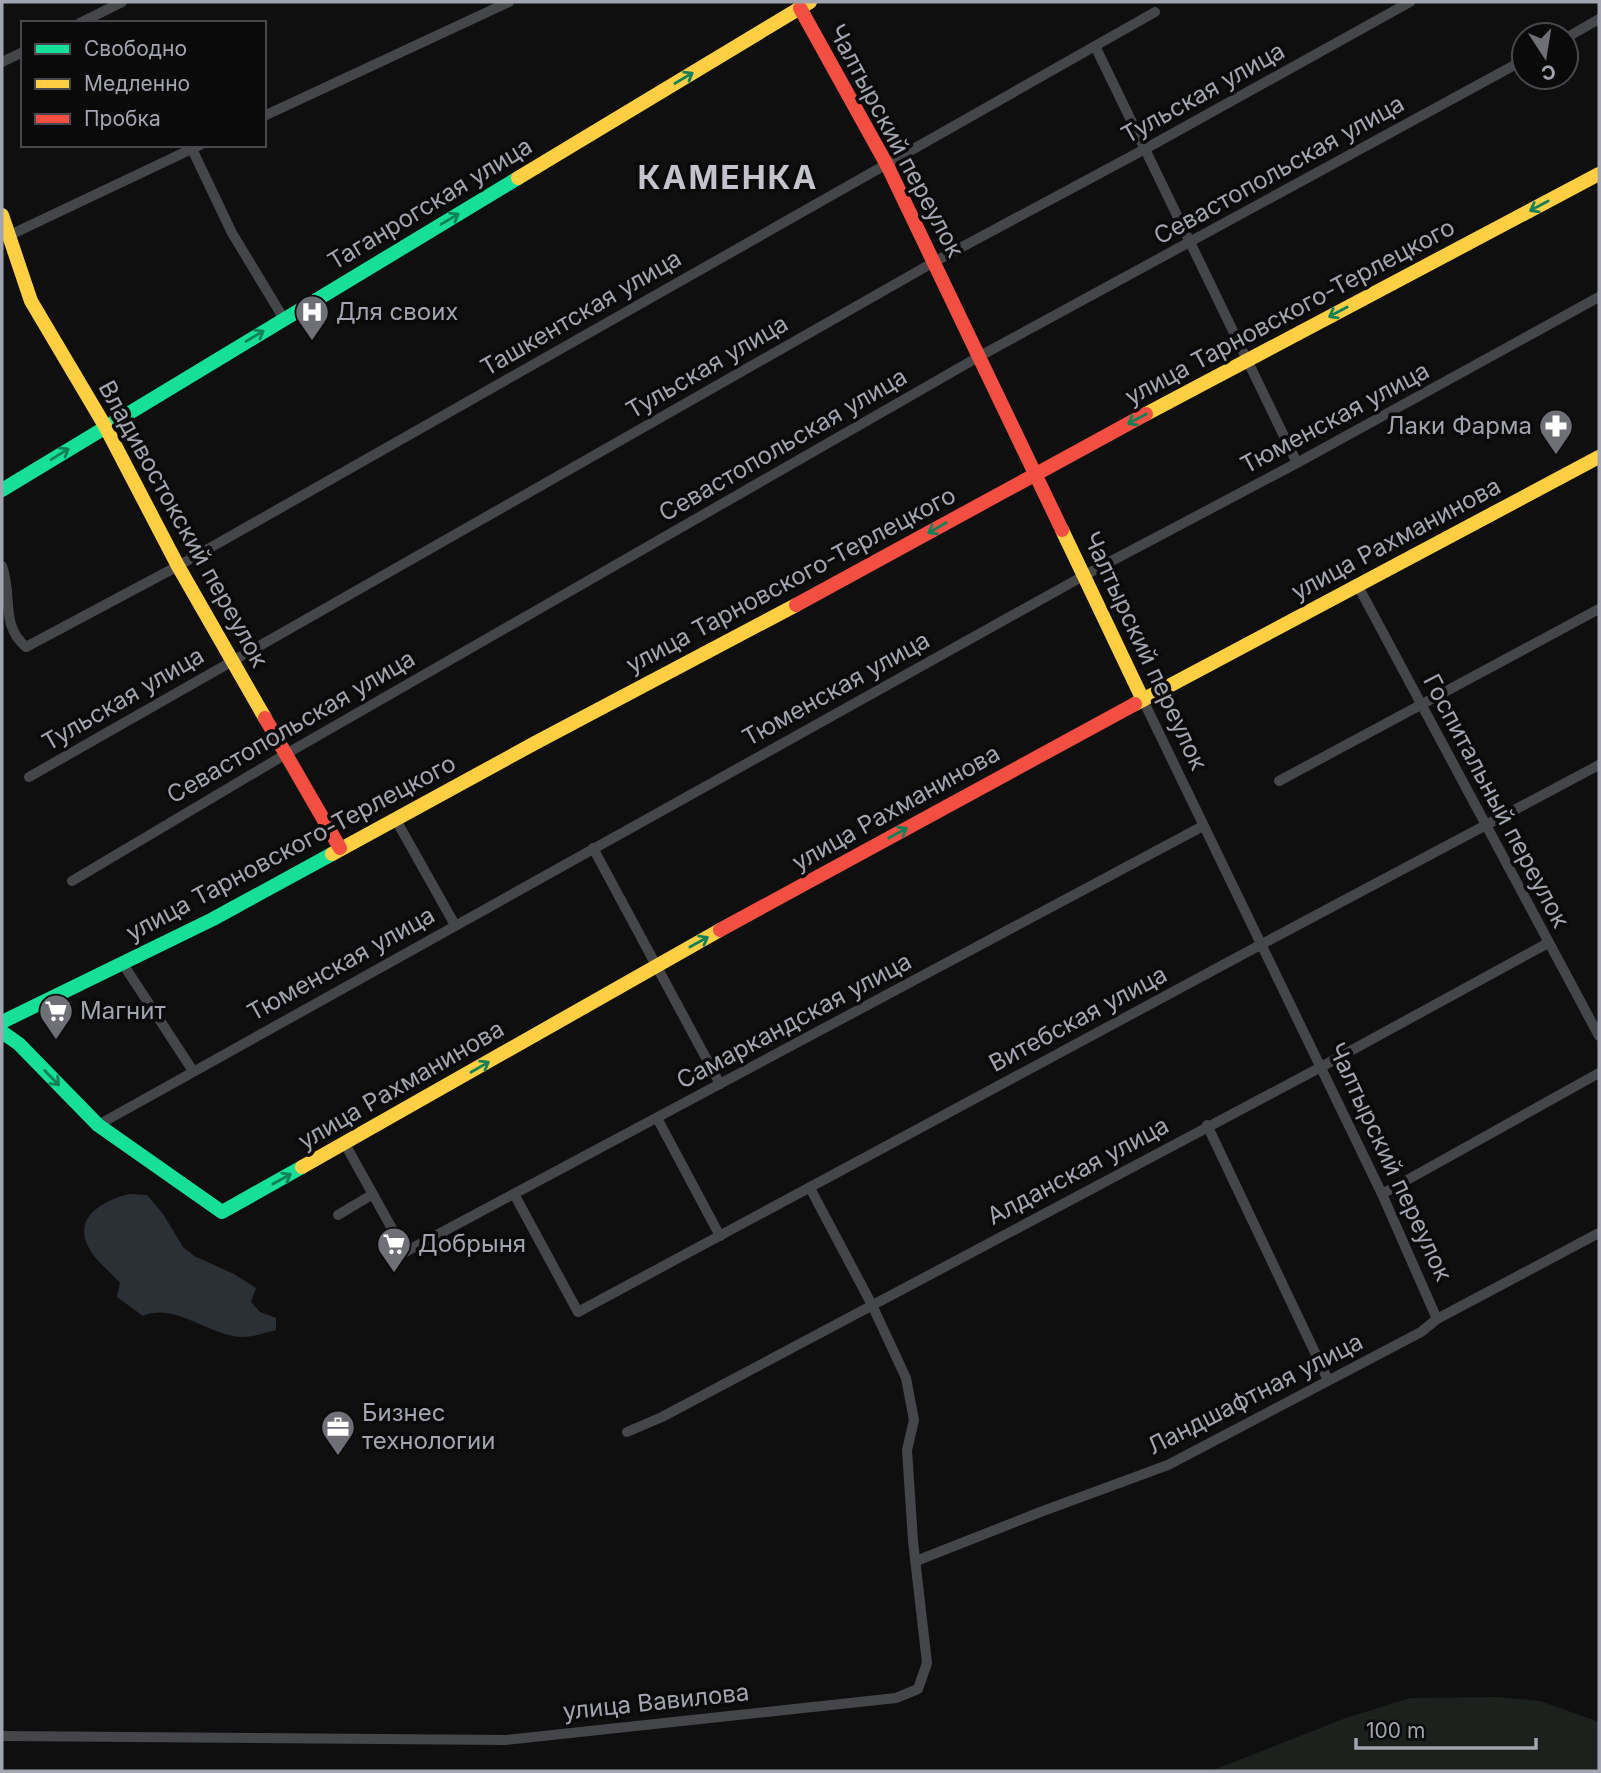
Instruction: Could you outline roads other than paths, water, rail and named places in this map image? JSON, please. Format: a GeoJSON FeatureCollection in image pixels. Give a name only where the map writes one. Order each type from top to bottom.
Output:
{"type":"FeatureCollection","features":[{"type":"Feature","properties":{"kind":"street"},"geometry":{"type":"LineString","coordinates":[[84,21],[122,2]]}},
{"type":"Feature","properties":{"kind":"street"},"geometry":{"type":"LineString","coordinates":[[266,115],[509,2]]}},
{"type":"Feature","properties":{"kind":"street","name":"Тульская улица"},"geometry":{"type":"LineString","coordinates":[[29,777],[934,262],[1410,2]]}},
{"type":"Feature","properties":{"kind":"street","name":"Чалтырский переулок"},"geometry":{"type":"LineString","coordinates":[[805,5],[887,164],[980,356],[1203,827],[1382,1194],[1437,1320]]}},
{"type":"Feature","properties":{"kind":"street","name":"Таганрогская улица"},"geometry":{"type":"LineString","coordinates":[[2,490],[805,5]]}},
{"type":"Feature","properties":{"kind":"street","name":"Ташкентская улица"},"geometry":{"type":"LineString","coordinates":[[2,566],[8,598],[6,620],[14,638],[26,647],[178,566],[1155,12]]}},
{"type":"Feature","properties":{"kind":"street"},"geometry":{"type":"LineString","coordinates":[[1580,30],[1599,19]]}},
{"type":"Feature","properties":{"kind":"street"},"geometry":{"type":"LineString","coordinates":[[1095,46],[1297,463]]}},
{"type":"Feature","properties":{"kind":"street"},"geometry":{"type":"LineString","coordinates":[[2,62],[21,53]]}},
{"type":"Feature","properties":{"kind":"street","name":"Севастопольская улица"},"geometry":{"type":"LineString","coordinates":[[72,881],[286,754],[980,356],[1510,68]]}},
{"type":"Feature","properties":{"kind":"street"},"geometry":{"type":"LineString","coordinates":[[10,235],[196,147],[232,233],[284,319]]}},
{"type":"Feature","properties":{"kind":"street","name":"улица Тарновского-Терлецкого"},"geometry":{"type":"LineString","coordinates":[[2,1022],[213,919],[724,642],[851,577],[1035,473],[1599,174]]}},
{"type":"Feature","properties":{"kind":"street","name":"Владивостокский переулок"},"geometry":{"type":"LineString","coordinates":[[2,215],[31,300],[105,426],[178,566],[340,848]]}},
{"type":"Feature","properties":{"kind":"street","name":"Тюменская улица"},"geometry":{"type":"LineString","coordinates":[[98,1125],[1085,575],[1297,463],[1599,297]]}},
{"type":"Feature","properties":{"kind":"street","name":"улица Рахманинова"},"geometry":{"type":"LineString","coordinates":[[98,1125],[222,1212],[656,965],[1143,700],[1599,457]]}},
{"type":"Feature","properties":{"kind":"street","name":"Госпитальный переулок"},"geometry":{"type":"LineString","coordinates":[[1358,586],[1599,1036]]}},
{"type":"Feature","properties":{"kind":"street"},"geometry":{"type":"LineString","coordinates":[[1279,781],[1599,609]]}},
{"type":"Feature","properties":{"kind":"street","name":"Витебская улица"},"geometry":{"type":"LineString","coordinates":[[514,1194],[579,1312],[1599,765]]}},
{"type":"Feature","properties":{"kind":"street"},"geometry":{"type":"LineString","coordinates":[[396,820],[455,925]]}},
{"type":"Feature","properties":{"kind":"street","name":"Самаркандская улица"},"geometry":{"type":"LineString","coordinates":[[373,1194],[405,1252],[1203,827]]}},
{"type":"Feature","properties":{"kind":"street"},"geometry":{"type":"LineString","coordinates":[[593,848],[720,1084]]}},
{"type":"Feature","properties":{"kind":"street","name":"Алданская улица"},"geometry":{"type":"LineString","coordinates":[[627,1432],[662,1417],[1207,1125],[1321,1067],[1548,943]]}},
{"type":"Feature","properties":{"kind":"street"},"geometry":{"type":"LineString","coordinates":[[123,964],[194,1071]]}},
{"type":"Feature","properties":{"kind":"street"},"geometry":{"type":"LineString","coordinates":[[2,1032],[19,1044],[98,1125]]}},
{"type":"Feature","properties":{"kind":"street"},"geometry":{"type":"LineString","coordinates":[[1382,1194],[1599,1073]]}},
{"type":"Feature","properties":{"kind":"street"},"geometry":{"type":"LineString","coordinates":[[657,1118],[720,1236]]}},
{"type":"Feature","properties":{"kind":"street"},"geometry":{"type":"LineString","coordinates":[[1207,1125],[1328,1380]]}},
{"type":"Feature","properties":{"kind":"street"},"geometry":{"type":"LineString","coordinates":[[338,1214],[373,1194],[345,1144]]}},
{"type":"Feature","properties":{"kind":"street","name":"улица Вавилова"},"geometry":{"type":"LineString","coordinates":[[2,1736],[506,1740],[896,1698],[918,1689],[927,1663],[907,1450],[914,1420],[906,1378],[872,1305],[810,1188]]}},
{"type":"Feature","properties":{"kind":"street","name":"Ландшафтная улица"},"geometry":{"type":"LineString","coordinates":[[916,1561],[1168,1465],[1421,1332],[1437,1320],[1599,1233]]}},
{"type":"Feature","properties":{"kind":"place","name":"Для своих"},"geometry":{"type":"Point","coordinates":[312,342]}},
{"type":"Feature","properties":{"kind":"place","name":"Лаки Фарма"},"geometry":{"type":"Point","coordinates":[1556,456]}},
{"type":"Feature","properties":{"kind":"place","name":"Магнит"},"geometry":{"type":"Point","coordinates":[56,1041]}},
{"type":"Feature","properties":{"kind":"place","name":"Добрыня"},"geometry":{"type":"Point","coordinates":[394,1274]}},
{"type":"Feature","properties":{"kind":"place","name":"Бизнес технологии"},"geometry":{"type":"Point","coordinates":[338,1457]}},
{"type":"Feature","properties":{"kind":"district","name":"КАМЕНКА"},"geometry":{"type":"Point","coordinates":[728,178]}}]}
